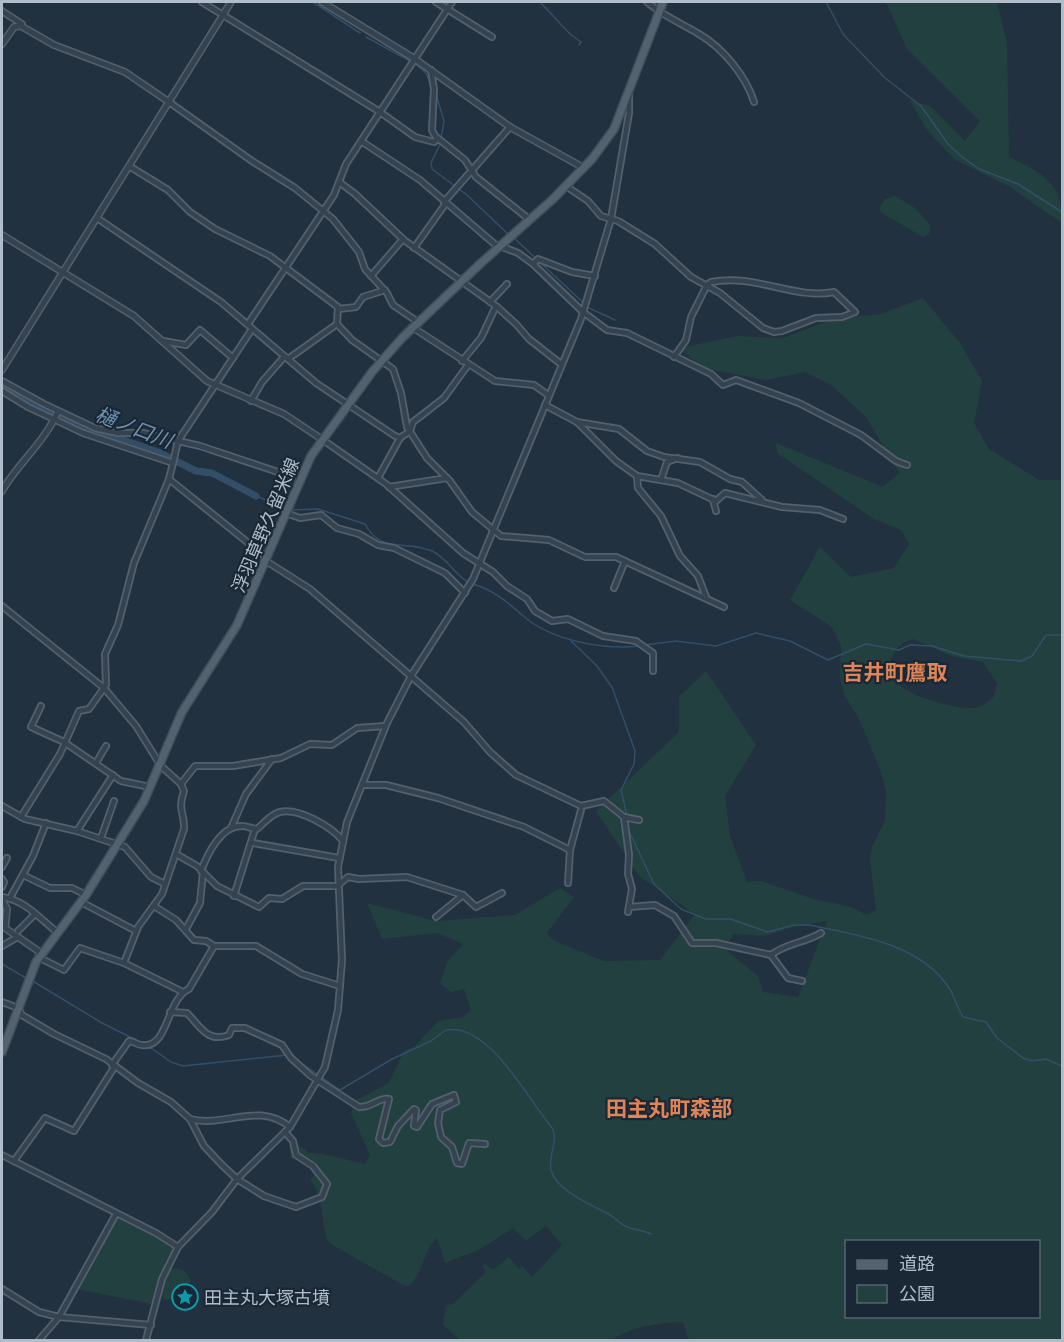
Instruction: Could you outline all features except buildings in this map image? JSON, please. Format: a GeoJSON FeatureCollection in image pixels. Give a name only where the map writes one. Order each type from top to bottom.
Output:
{"type":"FeatureCollection","features":[{"type":"Feature","properties":{"kind":"main road","name":"浮羽草野久留米線"},"geometry":{"type":"LineString","coordinates":[[2,1052],[29,978],[40,955],[86,895],[152,788],[182,712],[237,625],[267,560],[299,479],[323,440],[381,361],[415,325],[584,168],[614,129],[663,2]]}},
{"type":"Feature","properties":{"kind":"street"},"geometry":{"type":"LineString","coordinates":[[202,2],[380,112],[419,139],[434,142],[440,140]]}},
{"type":"Feature","properties":{"kind":"street"},"geometry":{"type":"LineString","coordinates":[[2,370],[231,2]]}},
{"type":"Feature","properties":{"kind":"street"},"geometry":{"type":"LineString","coordinates":[[322,2],[413,62],[431,70],[510,127],[584,168]]}},
{"type":"Feature","properties":{"kind":"street"},"geometry":{"type":"LineString","coordinates":[[436,2],[492,37]]}},
{"type":"Feature","properties":{"kind":"street"},"geometry":{"type":"LineString","coordinates":[[21,817],[60,754],[79,711],[89,709],[104,688],[105,654],[120,621],[134,563],[169,479],[178,441],[233,358],[250,326],[339,182],[346,164],[452,2]]}},
{"type":"Feature","properties":{"kind":"street"},"geometry":{"type":"LineString","coordinates":[[648,2],[658,11],[704,37],[732,62],[747,84],[754,102]]}},
{"type":"Feature","properties":{"kind":"street"},"geometry":{"type":"LineString","coordinates":[[2,11],[22,24],[21,26],[54,45],[125,72],[252,161],[295,188],[322,210],[360,252],[365,269],[384,290],[393,305],[415,325],[462,362],[495,381],[534,385],[548,394]]}},
{"type":"Feature","properties":{"kind":"street"},"geometry":{"type":"LineString","coordinates":[[2,44],[14,27],[21,26]]}},
{"type":"Feature","properties":{"kind":"street"},"geometry":{"type":"LineString","coordinates":[[431,70],[434,91],[432,130],[440,140],[465,159],[470,169],[530,220]]}},
{"type":"Feature","properties":{"kind":"street"},"geometry":{"type":"LineString","coordinates":[[146,1341],[162,1279],[178,1247],[212,1212],[237,1179],[290,1127],[317,1082],[333,1039],[340,986],[342,960],[338,886],[339,858],[347,822],[385,726],[411,676],[473,579],[492,528],[586,305],[611,219],[629,112],[629,95]]}},
{"type":"Feature","properties":{"kind":"street"},"geometry":{"type":"LineString","coordinates":[[414,248],[470,169],[510,127]]}},
{"type":"Feature","properties":{"kind":"street"},"geometry":{"type":"LineString","coordinates":[[361,141],[414,176],[499,247],[572,272],[595,276]]}},
{"type":"Feature","properties":{"kind":"street"},"geometry":{"type":"LineString","coordinates":[[129,166],[168,190],[190,212],[215,229],[270,256],[339,309],[356,307],[363,297],[384,290]]}},
{"type":"Feature","properties":{"kind":"street"},"geometry":{"type":"LineString","coordinates":[[339,182],[414,248],[496,306],[516,324],[528,339],[561,364]]}},
{"type":"Feature","properties":{"kind":"street"},"geometry":{"type":"LineString","coordinates":[[566,186],[588,201],[601,216],[611,219],[655,244],[691,277],[707,285],[736,305],[752,321],[774,332],[816,318],[842,317],[855,312],[834,292],[820,294],[748,280],[721,280],[707,285],[692,317],[686,340],[674,357]]}},
{"type":"Feature","properties":{"kind":"street"},"geometry":{"type":"LineString","coordinates":[[96,218],[221,303],[316,383],[349,403],[387,432],[400,438]]}},
{"type":"Feature","properties":{"kind":"street"},"geometry":{"type":"LineString","coordinates":[[2,235],[134,316],[195,372],[214,385],[292,419],[378,478],[412,505],[463,553],[527,600],[535,611],[552,621],[568,620],[603,636],[636,641],[652,653],[653,671]]}},
{"type":"Feature","properties":{"kind":"street"},"geometry":{"type":"LineString","coordinates":[[371,276],[403,239]]}},
{"type":"Feature","properties":{"kind":"street"},"geometry":{"type":"LineString","coordinates":[[536,261],[583,312],[607,330],[627,333],[711,374],[723,385],[736,380],[799,403],[861,435],[896,461],[907,465]]}},
{"type":"Feature","properties":{"kind":"street"},"geometry":{"type":"LineString","coordinates":[[490,302],[507,284]]}},
{"type":"Feature","properties":{"kind":"street"},"geometry":{"type":"LineString","coordinates":[[462,362],[481,338],[496,306]]}},
{"type":"Feature","properties":{"kind":"street"},"geometry":{"type":"LineString","coordinates":[[251,401],[262,382],[286,358],[337,324],[339,309]]}},
{"type":"Feature","properties":{"kind":"street"},"geometry":{"type":"LineString","coordinates":[[337,324],[352,340],[394,372],[410,431],[430,462],[447,478],[472,512],[492,528],[508,538],[549,540],[585,557],[608,556],[624,561],[724,607]]}},
{"type":"Feature","properties":{"kind":"street"},"geometry":{"type":"LineString","coordinates":[[163,341],[186,345],[200,330],[233,358]]}},
{"type":"Feature","properties":{"kind":"street"},"geometry":{"type":"LineString","coordinates":[[378,478],[400,438],[410,431],[413,422],[444,398],[468,365]]}},
{"type":"Feature","properties":{"kind":"street"},"geometry":{"type":"LineString","coordinates":[[2,381],[56,416],[118,433],[143,433],[223,452],[255,466],[299,479]]}},
{"type":"Feature","properties":{"kind":"street"},"geometry":{"type":"LineString","coordinates":[[2,392],[173,462]]}},
{"type":"Feature","properties":{"kind":"street"},"geometry":{"type":"LineString","coordinates":[[545,405],[577,422],[616,461],[637,476],[678,483],[716,501],[725,493],[762,500],[782,507],[820,510],[843,519]]}},
{"type":"Feature","properties":{"kind":"street"},"geometry":{"type":"LineString","coordinates":[[2,491],[16,468],[39,443],[56,416]]}},
{"type":"Feature","properties":{"kind":"street"},"geometry":{"type":"LineString","coordinates":[[577,422],[619,429],[647,451],[664,457],[700,462],[730,479],[742,482],[762,500]]}},
{"type":"Feature","properties":{"kind":"street"},"geometry":{"type":"LineString","coordinates":[[661,480],[667,462],[678,458]]}},
{"type":"Feature","properties":{"kind":"street"},"geometry":{"type":"LineString","coordinates":[[637,476],[638,488],[661,516],[680,556],[698,576],[706,597]]}},
{"type":"Feature","properties":{"kind":"street"},"geometry":{"type":"LineString","coordinates":[[389,487],[447,478]]}},
{"type":"Feature","properties":{"kind":"street"},"geometry":{"type":"LineString","coordinates":[[169,479],[267,560],[310,589],[411,676],[420,687],[464,722],[490,752],[516,775],[581,806],[604,801],[624,817],[639,820]]}},
{"type":"Feature","properties":{"kind":"street"},"geometry":{"type":"LineString","coordinates":[[713,499],[716,511]]}},
{"type":"Feature","properties":{"kind":"street"},"geometry":{"type":"LineString","coordinates":[[287,510],[300,518],[321,515],[337,528],[362,535],[378,545],[394,548],[446,573],[465,593]]}},
{"type":"Feature","properties":{"kind":"street"},"geometry":{"type":"LineString","coordinates":[[614,588],[624,561]]}},
{"type":"Feature","properties":{"kind":"street"},"geometry":{"type":"LineString","coordinates":[[2,606],[104,688],[136,726],[161,766],[181,784],[184,791],[179,807],[185,822],[176,854],[162,894],[136,931],[124,963]]}},
{"type":"Feature","properties":{"kind":"street"},"geometry":{"type":"LineString","coordinates":[[42,706],[31,727],[64,742],[121,781],[152,788]]}},
{"type":"Feature","properties":{"kind":"street"},"geometry":{"type":"LineString","coordinates":[[181,784],[195,766],[233,766],[272,759],[294,754],[310,744],[332,745],[357,728],[385,726]]}},
{"type":"Feature","properties":{"kind":"street"},"geometry":{"type":"LineString","coordinates":[[96,763],[106,746]]}},
{"type":"Feature","properties":{"kind":"street"},"geometry":{"type":"LineString","coordinates":[[228,832],[246,794],[272,759]]}},
{"type":"Feature","properties":{"kind":"street"},"geometry":{"type":"LineString","coordinates":[[76,831],[113,776]]}},
{"type":"Feature","properties":{"kind":"street"},"geometry":{"type":"LineString","coordinates":[[363,785],[386,785],[438,798],[524,827],[570,850]]}},
{"type":"Feature","properties":{"kind":"street"},"geometry":{"type":"LineString","coordinates":[[101,838],[114,801]]}},
{"type":"Feature","properties":{"kind":"street"},"geometry":{"type":"LineString","coordinates":[[2,808],[21,817],[118,844],[130,850],[152,877],[165,884]]}},
{"type":"Feature","properties":{"kind":"street"},"geometry":{"type":"LineString","coordinates":[[568,883],[570,850],[581,810]]}},
{"type":"Feature","properties":{"kind":"street"},"geometry":{"type":"LineString","coordinates":[[186,929],[201,903],[202,871],[210,847],[228,832],[242,826],[255,829],[280,812],[294,812],[329,829],[343,841]]}},
{"type":"Feature","properties":{"kind":"street"},"geometry":{"type":"LineString","coordinates":[[624,817],[629,855],[628,874],[632,889],[629,910],[655,905],[674,916],[692,943],[717,943],[771,955],[788,978],[802,981]]}},
{"type":"Feature","properties":{"kind":"street"},"geometry":{"type":"LineString","coordinates":[[10,898],[43,836],[46,823]]}},
{"type":"Feature","properties":{"kind":"street"},"geometry":{"type":"LineString","coordinates":[[234,896],[253,843],[255,829]]}},
{"type":"Feature","properties":{"kind":"street"},"geometry":{"type":"LineString","coordinates":[[253,843],[339,858]]}},
{"type":"Feature","properties":{"kind":"street"},"geometry":{"type":"LineString","coordinates":[[176,854],[202,871],[217,886],[259,907],[269,898],[282,899],[303,886],[338,886],[348,877],[358,879],[408,877],[463,895],[476,907],[501,893]]}},
{"type":"Feature","properties":{"kind":"street"},"geometry":{"type":"LineString","coordinates":[[2,867],[7,858]]}},
{"type":"Feature","properties":{"kind":"street"},"geometry":{"type":"LineString","coordinates":[[23,875],[50,888],[72,888],[86,895]]}},
{"type":"Feature","properties":{"kind":"street"},"geometry":{"type":"LineString","coordinates":[[2,879],[4,882],[2,887]]}},
{"type":"Feature","properties":{"kind":"street"},"geometry":{"type":"LineString","coordinates":[[436,917],[463,895]]}},
{"type":"Feature","properties":{"kind":"street"},"geometry":{"type":"LineString","coordinates":[[57,932],[23,904],[10,898],[2,898],[7,909],[5,928],[17,934],[40,955],[64,970],[80,948],[124,963],[183,992]]}},
{"type":"Feature","properties":{"kind":"street"},"geometry":{"type":"LineString","coordinates":[[81,902],[136,931]]}},
{"type":"Feature","properties":{"kind":"street"},"geometry":{"type":"LineString","coordinates":[[153,906],[186,929],[194,940],[206,941],[214,946],[256,946],[302,974],[340,986]]}},
{"type":"Feature","properties":{"kind":"street"},"geometry":{"type":"LineString","coordinates":[[2,946],[17,934],[35,914]]}},
{"type":"Feature","properties":{"kind":"street"},"geometry":{"type":"LineString","coordinates":[[771,955],[779,949],[810,940],[821,933]]}},
{"type":"Feature","properties":{"kind":"street"},"geometry":{"type":"LineString","coordinates":[[14,1161],[45,1118],[74,1131],[129,1041],[141,1046],[153,1043],[167,1027],[170,1012],[183,992],[189,989],[214,946]]}},
{"type":"Feature","properties":{"kind":"street"},"geometry":{"type":"LineString","coordinates":[[2,1002],[18,1008],[22,1014],[114,1066],[171,1102],[190,1119],[204,1146],[237,1179],[264,1196],[291,1207],[311,1203],[322,1197],[327,1190],[326,1179],[313,1166],[296,1155],[293,1141],[285,1132]]}},
{"type":"Feature","properties":{"kind":"street"},"geometry":{"type":"LineString","coordinates":[[170,1012],[187,1014],[204,1034],[210,1036],[219,1038],[229,1035],[232,1028],[245,1028],[261,1034],[282,1045],[291,1058],[317,1082],[359,1107],[389,1099],[379,1131],[379,1139],[383,1143],[390,1142],[398,1126],[414,1108],[416,1110],[414,1126],[417,1127],[432,1104],[454,1095],[456,1102],[440,1110],[438,1123],[441,1137],[452,1147],[457,1163],[462,1164],[469,1143],[485,1144]]}},
{"type":"Feature","properties":{"kind":"street"},"geometry":{"type":"LineString","coordinates":[[190,1119],[204,1122],[259,1114],[272,1117],[290,1127]]}},
{"type":"Feature","properties":{"kind":"street"},"geometry":{"type":"LineString","coordinates":[[2,1155],[178,1247]]}},
{"type":"Feature","properties":{"kind":"street"},"geometry":{"type":"LineString","coordinates":[[39,1341],[59,1317],[116,1214]]}},
{"type":"Feature","properties":{"kind":"street"},"geometry":{"type":"LineString","coordinates":[[2,1288],[30,1307],[59,1317],[151,1325]]}},
{"type":"Feature","properties":{"kind":"green space"},"geometry":{"type":"Polygon","coordinates":[[[886,2],[997,2],[1007,43],[1009,157],[1041,174],[1054,188],[1059,198],[1062,223],[1010,187],[954,159],[927,130],[910,101],[929,105],[965,141],[980,121],[907,49],[886,2]]]}},
{"type":"Feature","properties":{"kind":"green space"},"geometry":{"type":"Polygon","coordinates":[[[895,196],[915,208],[930,225],[929,234],[923,237],[882,213],[879,209],[885,199],[895,196]]]}},
{"type":"Feature","properties":{"kind":"green space"},"geometry":{"type":"Polygon","coordinates":[[[923,298],[960,343],[982,381],[974,423],[989,449],[1039,480],[1062,480],[1062,1340],[689,1340],[683,1322],[637,1328],[612,1340],[460,1340],[443,1325],[446,1306],[454,1303],[486,1272],[482,1266],[485,1264],[493,1270],[509,1257],[519,1269],[522,1266],[532,1277],[562,1245],[546,1226],[526,1241],[513,1228],[479,1250],[445,1263],[437,1238],[432,1243],[413,1282],[408,1286],[403,1285],[329,1243],[318,1194],[310,1180],[314,1175],[305,1164],[291,1159],[289,1146],[295,1143],[310,1153],[365,1164],[370,1155],[351,1113],[356,1100],[389,1083],[404,1051],[415,1046],[438,1021],[463,1017],[471,1010],[464,989],[451,992],[440,983],[447,962],[463,944],[437,933],[382,939],[367,903],[436,921],[515,915],[560,888],[574,897],[547,933],[553,940],[603,961],[660,960],[695,914],[639,876],[596,811],[679,732],[679,697],[706,671],[756,745],[725,796],[730,836],[747,882],[761,881],[813,899],[852,907],[866,915],[876,910],[870,860],[872,847],[885,821],[886,791],[880,769],[860,721],[844,694],[840,678],[841,646],[832,627],[790,600],[820,547],[851,577],[894,568],[909,544],[901,530],[874,519],[777,453],[776,443],[883,487],[899,473],[866,417],[831,385],[805,372],[766,380],[702,368],[679,348],[738,336],[783,338],[833,319],[881,314],[923,298]],[[913,639],[895,651],[890,661],[889,673],[902,687],[926,699],[965,708],[980,707],[994,696],[997,683],[983,662],[954,657],[913,639]],[[827,921],[793,927],[765,936],[733,934],[725,949],[758,976],[763,992],[798,997],[827,921]]]}},
{"type":"Feature","properties":{"kind":"green space"},"geometry":{"type":"Polygon","coordinates":[[[116,1214],[178,1247],[165,1272],[157,1305],[76,1289],[116,1214]]]}},
{"type":"Feature","properties":{"kind":"green space"},"geometry":{"type":"Polygon","coordinates":[[[171,1269],[183,1271],[191,1281],[175,1299],[164,1300],[162,1283],[165,1275],[171,1269]]]}},
{"type":"Feature","properties":{"kind":"waterway"},"geometry":{"type":"LineString","coordinates":[[313,2],[360,33]]}},
{"type":"Feature","properties":{"kind":"waterway"},"geometry":{"type":"LineString","coordinates":[[540,2],[571,35],[581,42],[579,45]]}},
{"type":"Feature","properties":{"kind":"waterway"},"geometry":{"type":"LineString","coordinates":[[826,2],[843,34],[885,78],[921,106],[948,144],[962,157],[979,169],[1018,184],[1062,212]]}},
{"type":"Feature","properties":{"kind":"waterway"},"geometry":{"type":"LineString","coordinates":[[366,37],[410,61]]}},
{"type":"Feature","properties":{"kind":"waterway"},"geometry":{"type":"LineString","coordinates":[[414,63],[426,73],[431,85]]}},
{"type":"Feature","properties":{"kind":"waterway"},"geometry":{"type":"LineString","coordinates":[[436,94],[444,121],[441,139]]}},
{"type":"Feature","properties":{"kind":"waterway"},"geometry":{"type":"LineString","coordinates":[[440,144],[431,163],[432,169],[467,195],[508,234]]}},
{"type":"Feature","properties":{"kind":"waterway"},"geometry":{"type":"LineString","coordinates":[[514,238],[589,308],[615,320]]}},
{"type":"Feature","properties":{"kind":"waterway","name":"樋ノ口川"},"geometry":{"type":"LineString","coordinates":[[2,387],[65,420],[158,452],[196,471],[212,473],[256,496]]}},
{"type":"Feature","properties":{"kind":"waterway"},"geometry":{"type":"LineString","coordinates":[[256,496],[286,508]]}},
{"type":"Feature","properties":{"kind":"waterway"},"geometry":{"type":"LineString","coordinates":[[291,510],[318,509],[365,524],[371,534],[386,543],[432,551],[468,582]]}},
{"type":"Feature","properties":{"kind":"waterway"},"geometry":{"type":"LineString","coordinates":[[473,584],[495,594],[538,627],[552,633],[596,645],[639,646]]}},
{"type":"Feature","properties":{"kind":"waterway"},"geometry":{"type":"LineString","coordinates":[[644,645],[676,641],[716,646],[756,633],[790,641],[828,660],[866,644],[899,650],[910,645],[932,646],[964,656],[1021,661],[1032,656],[1046,635],[1062,635]]}},
{"type":"Feature","properties":{"kind":"waterway"},"geometry":{"type":"LineString","coordinates":[[571,641],[596,665],[612,687],[635,751],[634,764],[621,790],[627,816]]}},
{"type":"Feature","properties":{"kind":"waterway"},"geometry":{"type":"LineString","coordinates":[[628,829],[654,884],[681,909],[706,919],[730,919],[768,932],[794,925],[809,925],[886,943],[904,951],[937,973],[951,991],[963,1017],[986,1022],[997,1038],[1023,1058],[1033,1061],[1046,1059],[1062,1066]]}},
{"type":"Feature","properties":{"kind":"waterway"},"geometry":{"type":"LineString","coordinates":[[2,964],[26,978]]}},
{"type":"Feature","properties":{"kind":"waterway"},"geometry":{"type":"LineString","coordinates":[[31,980],[102,1023],[144,1044]]}},
{"type":"Feature","properties":{"kind":"waterway"},"geometry":{"type":"LineString","coordinates":[[291,1056],[340,1090],[392,1059],[431,1041],[446,1030],[462,1031],[477,1038],[507,1066],[553,1129],[551,1170],[560,1185],[625,1226],[651,1234]]}},
{"type":"Feature","properties":{"kind":"waterway"},"geometry":{"type":"LineString","coordinates":[[148,1046],[171,1062],[183,1066],[287,1055]]}},
{"type":"Feature","properties":{"kind":"place","name":"田主丸大塚古墳"},"geometry":{"type":"Point","coordinates":[185,1297]}},
{"type":"Feature","properties":{"kind":"district","name":"吉井町鷹取"},"geometry":{"type":"Point","coordinates":[895,672]}},
{"type":"Feature","properties":{"kind":"district","name":"田主丸町森部"},"geometry":{"type":"Point","coordinates":[669,1108]}}]}
